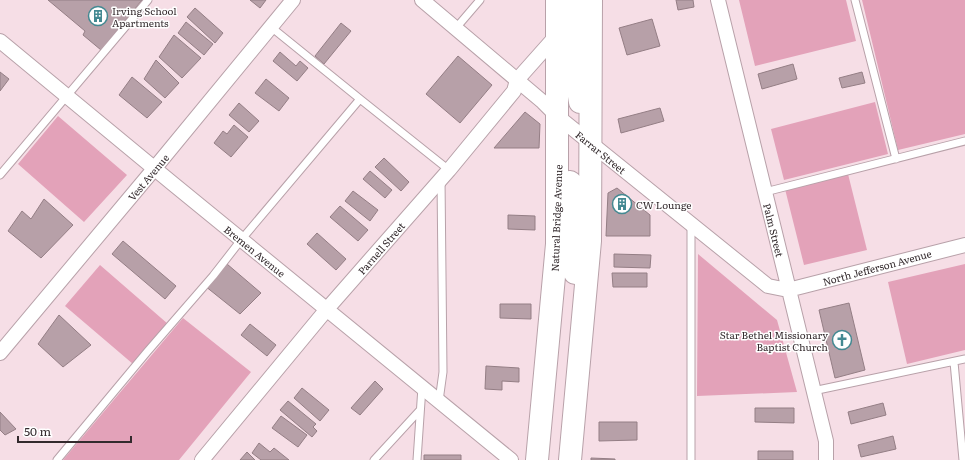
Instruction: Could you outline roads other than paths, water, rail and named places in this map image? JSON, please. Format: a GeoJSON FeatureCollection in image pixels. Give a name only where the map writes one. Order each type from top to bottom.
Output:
{"type":"FeatureCollection","features":[{"type":"Feature","properties":{"kind":"main road","name":"Natural Bridge Avenue"},"geometry":{"type":"LineString","coordinates":[[537,460],[557,244],[557,0]]}},
{"type":"Feature","properties":{"kind":"main road"},"geometry":{"type":"LineString","coordinates":[[572,0],[574,66],[578,94],[590,143]]}},
{"type":"Feature","properties":{"kind":"main road"},"geometry":{"type":"LineString","coordinates":[[570,460],[590,241],[591,0]]}},
{"type":"Feature","properties":{"kind":"main road"},"geometry":{"type":"LineString","coordinates":[[557,116],[566,152],[572,195],[576,281],[582,334]]}},
{"type":"Feature","properties":{"kind":"main road"},"geometry":{"type":"LineString","coordinates":[[545,370],[554,431],[552,460]]}},
{"type":"Feature","properties":{"kind":"street","name":"Vest Avenue"},"geometry":{"type":"LineString","coordinates":[[0,353],[293,0]]}},
{"type":"Feature","properties":{"kind":"street","name":"Farrar Street"},"geometry":{"type":"LineString","coordinates":[[422,0],[517,80],[557,116],[768,286],[788,290]]}},
{"type":"Feature","properties":{"kind":"street","name":"Palm Street"},"geometry":{"type":"LineString","coordinates":[[718,0],[826,441],[826,460]]}},
{"type":"Feature","properties":{"kind":"street","name":"Parnell Street"},"geometry":{"type":"LineString","coordinates":[[202,460],[327,309],[445,174],[514,91],[517,80],[557,35]]}},
{"type":"Feature","properties":{"kind":"street","name":"Bremen Avenue"},"geometry":{"type":"LineString","coordinates":[[0,42],[511,460]]}},
{"type":"Feature","properties":{"kind":"street","name":"North Jefferson Avenue"},"geometry":{"type":"LineString","coordinates":[[788,290],[965,245]]}},
{"type":"Feature","properties":{"kind":"lane"},"geometry":{"type":"LineString","coordinates":[[0,175],[148,0]]}},
{"type":"Feature","properties":{"kind":"lane"},"geometry":{"type":"LineString","coordinates":[[456,28],[480,0]]}},
{"type":"Feature","properties":{"kind":"lane"},"geometry":{"type":"LineString","coordinates":[[855,0],[896,159]]}},
{"type":"Feature","properties":{"kind":"lane"},"geometry":{"type":"LineString","coordinates":[[271,26],[360,99],[445,174],[443,372],[439,401]]}},
{"type":"Feature","properties":{"kind":"lane"},"geometry":{"type":"LineString","coordinates":[[57,460],[360,99]]}},
{"type":"Feature","properties":{"kind":"lane"},"geometry":{"type":"LineString","coordinates":[[765,192],[965,141]]}},
{"type":"Feature","properties":{"kind":"lane"},"geometry":{"type":"LineString","coordinates":[[691,223],[691,460]]}},
{"type":"Feature","properties":{"kind":"lane"},"geometry":{"type":"LineString","coordinates":[[813,391],[965,359]]}},
{"type":"Feature","properties":{"kind":"lane"},"geometry":{"type":"LineString","coordinates":[[954,362],[963,460]]}},
{"type":"Feature","properties":{"kind":"lane"},"geometry":{"type":"LineString","coordinates":[[417,460],[422,387]]}},
{"type":"Feature","properties":{"kind":"lane"},"geometry":{"type":"LineString","coordinates":[[374,460],[420,410]]}},
{"type":"Feature","properties":{"kind":"place","name":"Irving School Apartments"},"geometry":{"type":"Point","coordinates":[98,16]}},
{"type":"Feature","properties":{"kind":"place","name":"CW Lounge"},"geometry":{"type":"Point","coordinates":[622,204]}},
{"type":"Feature","properties":{"kind":"place","name":"Star Bethel Missionary Baptist Church"},"geometry":{"type":"Point","coordinates":[842,340]}}]}
